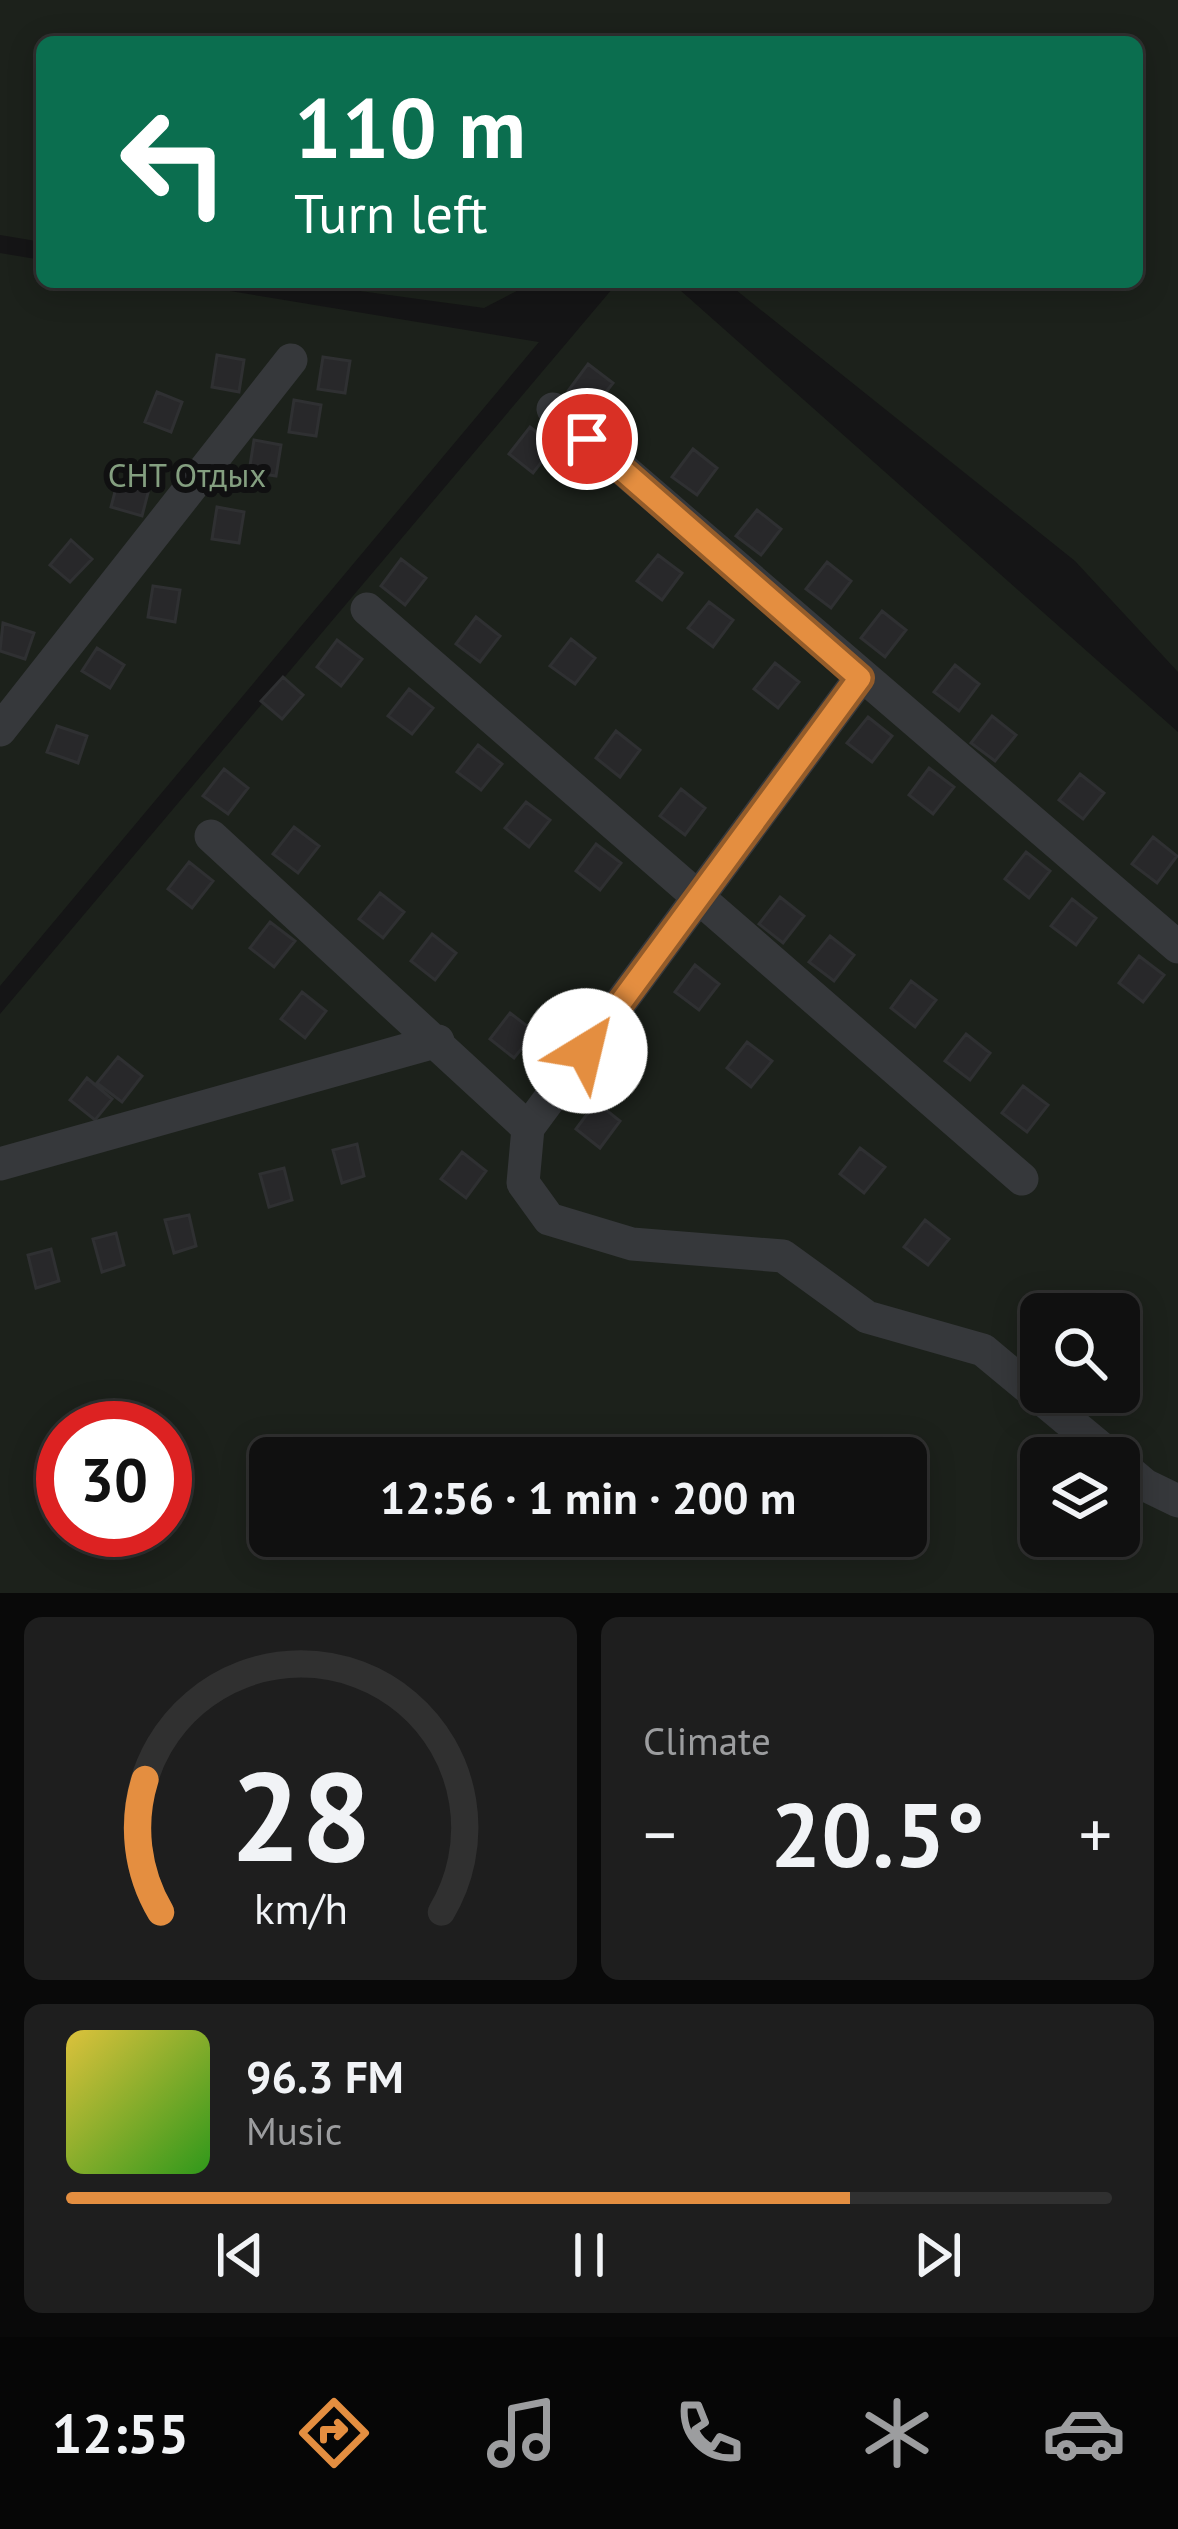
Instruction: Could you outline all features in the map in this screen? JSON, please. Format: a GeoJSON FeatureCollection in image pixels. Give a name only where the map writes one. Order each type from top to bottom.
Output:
{"type":"FeatureCollection","features":[{"type":"Feature","properties":{"kind":"street"},"geometry":{"type":"LineString","coordinates":[[0,730],[291,360]]}},
{"type":"Feature","properties":{"kind":"street"},"geometry":{"type":"LineString","coordinates":[[553,409],[1178,947]]}},
{"type":"Feature","properties":{"kind":"street"},"geometry":{"type":"LineString","coordinates":[[367,609],[1022,1179]]}},
{"type":"Feature","properties":{"kind":"street"},"geometry":{"type":"LineString","coordinates":[[860,678],[528,1128],[523,1183],[549,1219],[632,1244],[784,1256],[866,1317],[983,1350],[1087,1437]]}},
{"type":"Feature","properties":{"kind":"street"},"geometry":{"type":"LineString","coordinates":[[211,836],[528,1128]]}},
{"type":"Feature","properties":{"kind":"street"},"geometry":{"type":"LineString","coordinates":[[0,1164],[437,1041]]}},
{"type":"Feature","properties":{"kind":"street"},"geometry":{"type":"LineString","coordinates":[[1140,1481],[1178,1501]]}},
{"type":"Feature","properties":{"kind":"green space"},"geometry":{"type":"Polygon","coordinates":[[[0,0],[1178,0],[1178,672],[1075,561],[734,288],[1143,288],[1143,36],[36,36],[36,241],[0,235],[0,0]]]}},
{"type":"Feature","properties":{"kind":"green space","name":"СНТ Отдых"},"geometry":{"type":"Polygon","coordinates":[[[0,253],[36,259],[36,288],[211,288],[539,342],[0,986],[0,253]]]}},
{"type":"Feature","properties":{"kind":"green space"},"geometry":{"type":"Polygon","coordinates":[[[338,288],[522,288],[484,308],[338,288]]]}},
{"type":"Feature","properties":{"kind":"green space"},"geometry":{"type":"Polygon","coordinates":[[[613,288],[678,288],[1178,732],[1178,1593],[0,1593],[0,1014],[613,288]]]}},
{"type":"Feature","properties":{"kind":"building"},"geometry":{"type":"Polygon","coordinates":[[[217,355],[244,360],[239,392],[212,387],[217,355]]]}},
{"type":"Feature","properties":{"kind":"building"},"geometry":{"type":"Polygon","coordinates":[[[323,357],[350,361],[345,393],[318,389],[323,357]]]}},
{"type":"Feature","properties":{"kind":"building"},"geometry":{"type":"Polygon","coordinates":[[[588,364],[613,383],[592,410],[568,391],[588,364]]]}},
{"type":"Feature","properties":{"kind":"building"},"geometry":{"type":"Polygon","coordinates":[[[157,392],[182,402],[171,432],[145,422],[157,392]]]}},
{"type":"Feature","properties":{"kind":"building"},"geometry":{"type":"Polygon","coordinates":[[[294,400],[321,405],[316,436],[289,432],[294,400]]]}},
{"type":"Feature","properties":{"kind":"building"},"geometry":{"type":"Polygon","coordinates":[[[530,427],[554,446],[533,473],[509,454],[530,427]]]}},
{"type":"Feature","properties":{"kind":"building"},"geometry":{"type":"Polygon","coordinates":[[[254,440],[281,445],[276,476],[249,472],[254,440]]]}},
{"type":"Feature","properties":{"kind":"building"},"geometry":{"type":"Polygon","coordinates":[[[693,449],[717,468],[697,495],[672,477],[693,449]]]}},
{"type":"Feature","properties":{"kind":"building"},"geometry":{"type":"Polygon","coordinates":[[[118,480],[149,489],[142,516],[111,507],[118,480]]]}},
{"type":"Feature","properties":{"kind":"building"},"geometry":{"type":"Polygon","coordinates":[[[217,507],[244,512],[239,543],[212,539],[217,507]]]}},
{"type":"Feature","properties":{"kind":"building"},"geometry":{"type":"Polygon","coordinates":[[[757,510],[781,529],[761,555],[736,536],[757,510]]]}},
{"type":"Feature","properties":{"kind":"building"},"geometry":{"type":"Polygon","coordinates":[[[71,540],[92,559],[70,582],[50,565],[71,540]]]}},
{"type":"Feature","properties":{"kind":"building"},"geometry":{"type":"Polygon","coordinates":[[[658,555],[682,573],[662,600],[637,581],[658,555]]]}},
{"type":"Feature","properties":{"kind":"building"},"geometry":{"type":"Polygon","coordinates":[[[401,559],[426,578],[405,605],[381,586],[401,559]]]}},
{"type":"Feature","properties":{"kind":"building"},"geometry":{"type":"Polygon","coordinates":[[[827,562],[851,581],[831,608],[806,589],[827,562]]]}},
{"type":"Feature","properties":{"kind":"building"},"geometry":{"type":"Polygon","coordinates":[[[153,586],[180,590],[175,622],[148,617],[153,586]]]}},
{"type":"Feature","properties":{"kind":"building"},"geometry":{"type":"Polygon","coordinates":[[[709,602],[733,620],[713,647],[688,628],[709,602]]]}},
{"type":"Feature","properties":{"kind":"building"},"geometry":{"type":"Polygon","coordinates":[[[882,611],[906,630],[885,657],[861,638],[882,611]]]}},
{"type":"Feature","properties":{"kind":"building"},"geometry":{"type":"Polygon","coordinates":[[[476,617],[500,636],[480,662],[456,644],[476,617]]]}},
{"type":"Feature","properties":{"kind":"building"},"geometry":{"type":"Polygon","coordinates":[[[3,623],[34,633],[25,659],[0,651],[3,623]]]}},
{"type":"Feature","properties":{"kind":"building"},"geometry":{"type":"Polygon","coordinates":[[[571,639],[595,658],[575,684],[550,666],[571,639]]]}},
{"type":"Feature","properties":{"kind":"building"},"geometry":{"type":"Polygon","coordinates":[[[337,640],[362,659],[341,686],[317,667],[337,640]]]}},
{"type":"Feature","properties":{"kind":"building"},"geometry":{"type":"Polygon","coordinates":[[[97,648],[124,665],[110,688],[82,671],[97,648]]]}},
{"type":"Feature","properties":{"kind":"building"},"geometry":{"type":"Polygon","coordinates":[[[775,663],[799,682],[778,708],[754,689],[775,663]]]}},
{"type":"Feature","properties":{"kind":"building"},"geometry":{"type":"Polygon","coordinates":[[[955,665],[979,684],[959,711],[934,692],[955,665]]]}},
{"type":"Feature","properties":{"kind":"building"},"geometry":{"type":"Polygon","coordinates":[[[283,677],[303,695],[282,719],[261,701],[283,677]]]}},
{"type":"Feature","properties":{"kind":"building"},"geometry":{"type":"Polygon","coordinates":[[[409,689],[433,708],[412,734],[388,716],[409,689]]]}},
{"type":"Feature","properties":{"kind":"building"},"geometry":{"type":"Polygon","coordinates":[[[992,716],[1016,735],[995,761],[971,743],[992,716]]]}},
{"type":"Feature","properties":{"kind":"building"},"geometry":{"type":"Polygon","coordinates":[[[868,717],[892,736],[872,762],[847,743],[868,717]]]}},
{"type":"Feature","properties":{"kind":"building"},"geometry":{"type":"Polygon","coordinates":[[[57,726],[87,736],[78,763],[47,752],[57,726]]]}},
{"type":"Feature","properties":{"kind":"building"},"geometry":{"type":"Polygon","coordinates":[[[616,731],[640,750],[620,777],[596,758],[616,731]]]}},
{"type":"Feature","properties":{"kind":"building"},"geometry":{"type":"Polygon","coordinates":[[[478,745],[502,764],[481,790],[457,772],[478,745]]]}},
{"type":"Feature","properties":{"kind":"building"},"geometry":{"type":"Polygon","coordinates":[[[929,768],[954,787],[933,814],[909,795],[929,768]]]}},
{"type":"Feature","properties":{"kind":"building"},"geometry":{"type":"Polygon","coordinates":[[[224,769],[248,788],[228,814],[203,796],[224,769]]]}},
{"type":"Feature","properties":{"kind":"building"},"geometry":{"type":"Polygon","coordinates":[[[1080,774],[1104,793],[1083,819],[1059,800],[1080,774]]]}},
{"type":"Feature","properties":{"kind":"building"},"geometry":{"type":"Polygon","coordinates":[[[681,789],[705,808],[685,835],[660,816],[681,789]]]}},
{"type":"Feature","properties":{"kind":"building"},"geometry":{"type":"Polygon","coordinates":[[[526,802],[550,820],[529,847],[505,828],[526,802]]]}},
{"type":"Feature","properties":{"kind":"building"},"geometry":{"type":"Polygon","coordinates":[[[294,827],[319,846],[298,873],[273,854],[294,827]]]}},
{"type":"Feature","properties":{"kind":"building"},"geometry":{"type":"Polygon","coordinates":[[[1153,837],[1177,856],[1157,883],[1132,864],[1153,837]]]}},
{"type":"Feature","properties":{"kind":"building"},"geometry":{"type":"Polygon","coordinates":[[[596,844],[621,863],[600,890],[576,871],[596,844]]]}},
{"type":"Feature","properties":{"kind":"building"},"geometry":{"type":"Polygon","coordinates":[[[1026,852],[1050,871],[1029,898],[1005,879],[1026,852]]]}},
{"type":"Feature","properties":{"kind":"building"},"geometry":{"type":"Polygon","coordinates":[[[189,862],[213,881],[192,908],[168,889],[189,862]]]}},
{"type":"Feature","properties":{"kind":"building"},"geometry":{"type":"Polygon","coordinates":[[[380,893],[404,912],[383,938],[359,919],[380,893]]]}},
{"type":"Feature","properties":{"kind":"building"},"geometry":{"type":"Polygon","coordinates":[[[780,897],[804,916],[783,943],[759,924],[780,897]]]}},
{"type":"Feature","properties":{"kind":"building"},"geometry":{"type":"Polygon","coordinates":[[[1072,899],[1096,918],[1076,945],[1051,926],[1072,899]]]}},
{"type":"Feature","properties":{"kind":"building"},"geometry":{"type":"Polygon","coordinates":[[[270,922],[295,941],[274,967],[250,948],[270,922]]]}},
{"type":"Feature","properties":{"kind":"building"},"geometry":{"type":"Polygon","coordinates":[[[432,934],[456,953],[435,980],[411,961],[432,934]]]}},
{"type":"Feature","properties":{"kind":"building"},"geometry":{"type":"Polygon","coordinates":[[[830,936],[854,955],[834,981],[809,962],[830,936]]]}},
{"type":"Feature","properties":{"kind":"building"},"geometry":{"type":"Polygon","coordinates":[[[1139,956],[1164,975],[1143,1002],[1119,983],[1139,956]]]}},
{"type":"Feature","properties":{"kind":"building"},"geometry":{"type":"Polygon","coordinates":[[[695,965],[719,984],[699,1010],[675,992],[695,965]]]}},
{"type":"Feature","properties":{"kind":"building"},"geometry":{"type":"Polygon","coordinates":[[[911,981],[936,1000],[915,1027],[891,1008],[911,981]]]}},
{"type":"Feature","properties":{"kind":"building"},"geometry":{"type":"Polygon","coordinates":[[[302,992],[326,1011],[305,1038],[281,1019],[302,992]]]}},
{"type":"Feature","properties":{"kind":"building"},"geometry":{"type":"Polygon","coordinates":[[[510,1013],[535,1032],[514,1058],[490,1039],[510,1013]]]}},
{"type":"Feature","properties":{"kind":"building"},"geometry":{"type":"Polygon","coordinates":[[[966,1034],[990,1053],[970,1080],[945,1061],[966,1034]]]}},
{"type":"Feature","properties":{"kind":"building"},"geometry":{"type":"Polygon","coordinates":[[[747,1042],[772,1061],[751,1087],[727,1068],[747,1042]]]}},
{"type":"Feature","properties":{"kind":"building"},"geometry":{"type":"Polygon","coordinates":[[[118,1057],[142,1076],[122,1102],[97,1083],[118,1057]]]}},
{"type":"Feature","properties":{"kind":"building"},"geometry":{"type":"Polygon","coordinates":[[[87,1078],[112,1099],[95,1120],[70,1100],[87,1078]]]}},
{"type":"Feature","properties":{"kind":"building"},"geometry":{"type":"Polygon","coordinates":[[[1023,1086],[1048,1105],[1027,1132],[1002,1113],[1023,1086]]]}},
{"type":"Feature","properties":{"kind":"building"},"geometry":{"type":"Polygon","coordinates":[[[596,1102],[620,1121],[600,1148],[576,1129],[596,1102]]]}},
{"type":"Feature","properties":{"kind":"building"},"geometry":{"type":"Polygon","coordinates":[[[357,1144],[364,1176],[342,1183],[333,1150],[357,1144]]]}},
{"type":"Feature","properties":{"kind":"building"},"geometry":{"type":"Polygon","coordinates":[[[860,1148],[885,1167],[864,1193],[840,1174],[860,1148]]]}},
{"type":"Feature","properties":{"kind":"building"},"geometry":{"type":"Polygon","coordinates":[[[462,1152],[486,1171],[466,1198],[441,1179],[462,1152]]]}},
{"type":"Feature","properties":{"kind":"building"},"geometry":{"type":"Polygon","coordinates":[[[284,1168],[292,1200],[269,1207],[260,1174],[284,1168]]]}},
{"type":"Feature","properties":{"kind":"building"},"geometry":{"type":"Polygon","coordinates":[[[189,1215],[196,1246],[174,1253],[165,1220],[189,1215]]]}},
{"type":"Feature","properties":{"kind":"building"},"geometry":{"type":"Polygon","coordinates":[[[925,1220],[949,1239],[928,1265],[904,1247],[925,1220]]]}},
{"type":"Feature","properties":{"kind":"building"},"geometry":{"type":"Polygon","coordinates":[[[116,1233],[124,1265],[102,1272],[93,1239],[116,1233]]]}},
{"type":"Feature","properties":{"kind":"building"},"geometry":{"type":"Polygon","coordinates":[[[51,1249],[59,1281],[36,1288],[28,1255],[51,1249]]]}},
{"type":"Feature","properties":{"kind":"route"},"geometry":{"type":"LineString","coordinates":[[585,1051],[860,678],[587,439]]}}]}
